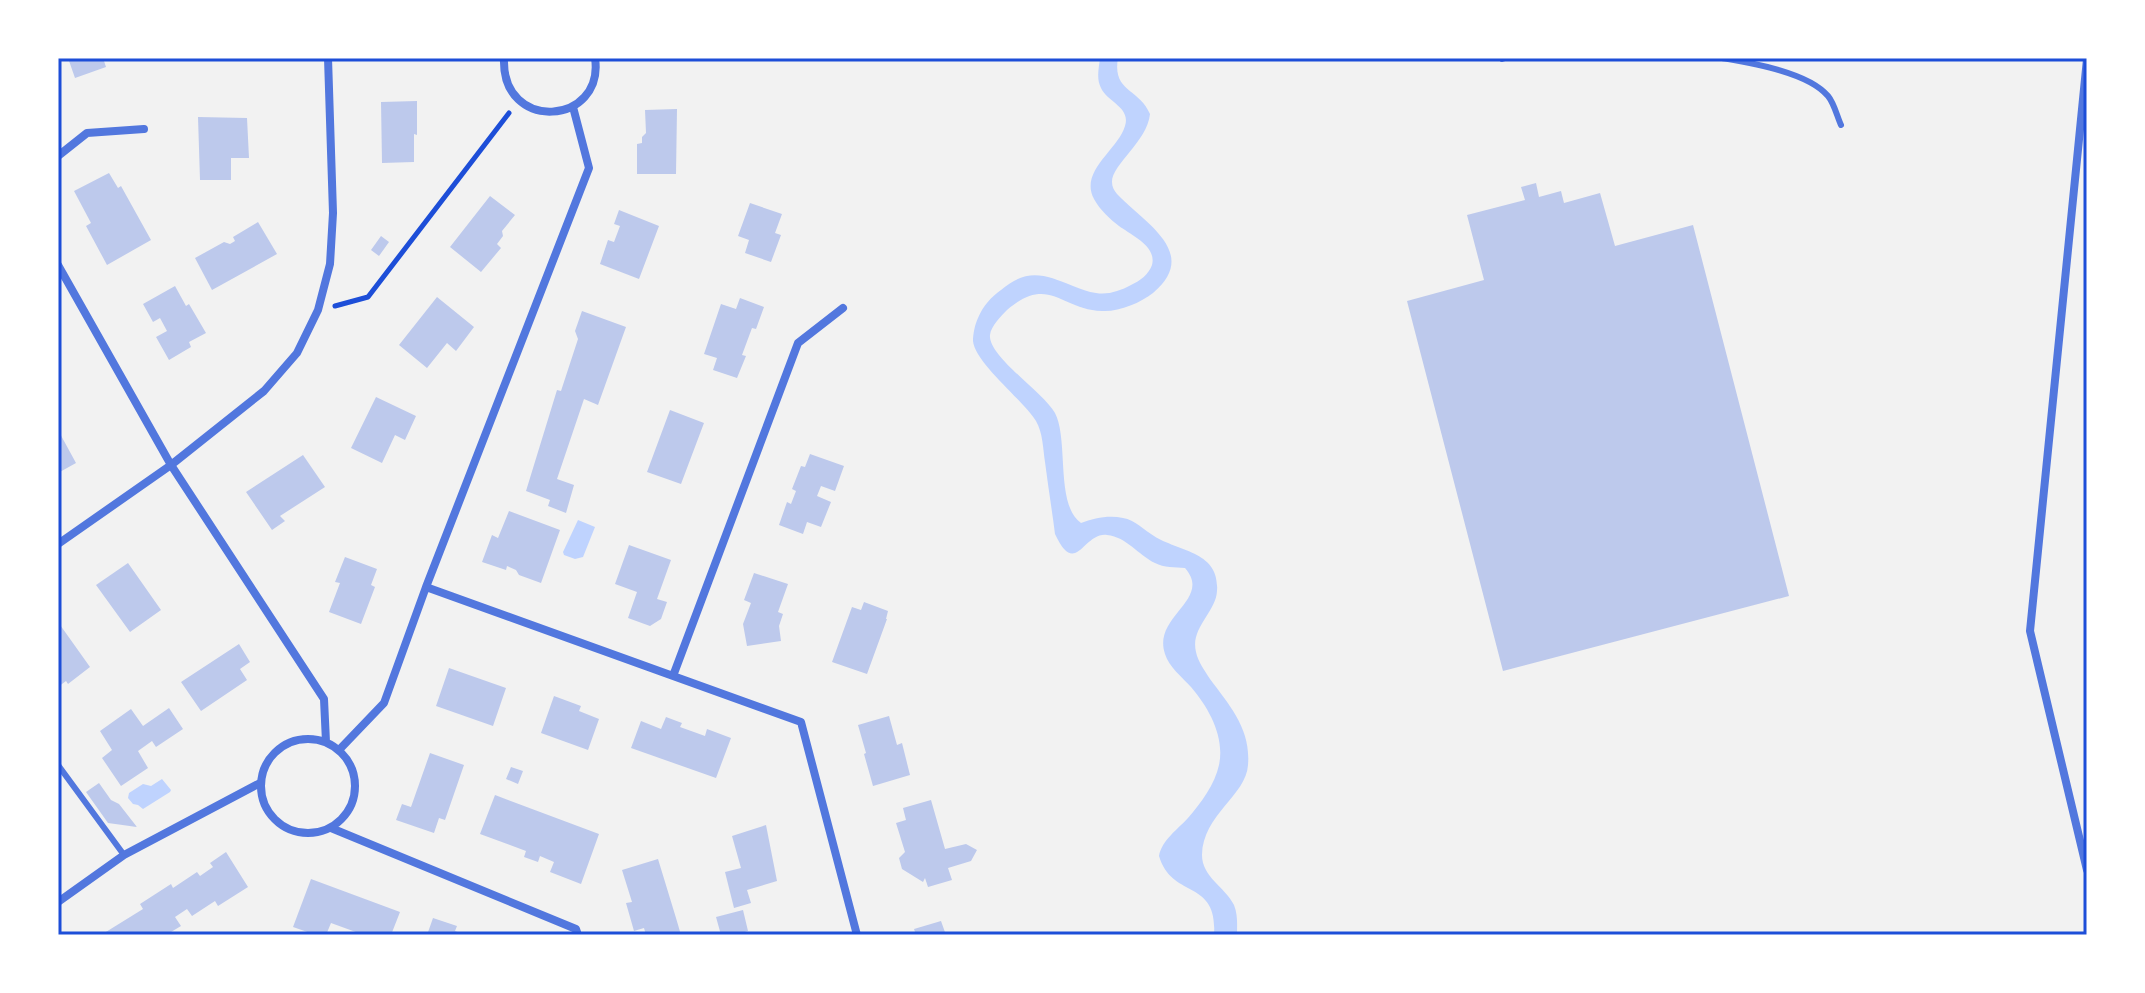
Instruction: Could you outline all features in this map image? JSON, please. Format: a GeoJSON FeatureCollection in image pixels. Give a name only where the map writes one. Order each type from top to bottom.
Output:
{"type":"FeatureCollection","features":[{"type":"Feature","properties":{"kind":"street"},"geometry":{"type":"LineString","coordinates":[[58,544],[171,465],[264,391],[297,353],[318,310],[330,264],[333,213],[328,58]]}},
{"type":"Feature","properties":{"kind":"street"},"geometry":{"type":"LineString","coordinates":[[504,58],[504,74],[509,88],[530,108],[545,112],[560,112],[573,107],[586,96],[594,82],[595,58]]}},
{"type":"Feature","properties":{"kind":"street"},"geometry":{"type":"LineString","coordinates":[[2087,59],[2030,631],[2087,870]]}},
{"type":"Feature","properties":{"kind":"street"},"geometry":{"type":"LineString","coordinates":[[339,750],[384,703],[589,168],[573,107]]}},
{"type":"Feature","properties":{"kind":"street"},"geometry":{"type":"LineString","coordinates":[[58,156],[87,133],[144,129]]}},
{"type":"Feature","properties":{"kind":"street"},"geometry":{"type":"LineString","coordinates":[[58,265],[171,465],[324,699],[326,742]]}},
{"type":"Feature","properties":{"kind":"street"},"geometry":{"type":"LineString","coordinates":[[673,676],[798,343],[843,308]]}},
{"type":"Feature","properties":{"kind":"street"},"geometry":{"type":"LineString","coordinates":[[426,587],[801,722],[857,935]]}},
{"type":"Feature","properties":{"kind":"street"},"geometry":{"type":"LineString","coordinates":[[297,740],[326,742],[339,750],[355,776],[351,806],[331,828],[306,834],[282,827],[265,807],[260,783],[271,755],[297,740]]}},
{"type":"Feature","properties":{"kind":"street"},"geometry":{"type":"LineString","coordinates":[[58,902],[124,855],[260,783]]}},
{"type":"Feature","properties":{"kind":"street"},"geometry":{"type":"LineString","coordinates":[[331,828],[576,929],[578,935]]}},
{"type":"Feature","properties":{"kind":"lane"},"geometry":{"type":"LineString","coordinates":[[1722,58],[1760,64],[1805,79],[1828,96],[1841,125]]}},
{"type":"Feature","properties":{"kind":"lane"},"geometry":{"type":"LineString","coordinates":[[58,765],[124,855]]}},
{"type":"Feature","properties":{"kind":"path"},"geometry":{"type":"LineString","coordinates":[[318,310],[368,297],[519,100]]}},
{"type":"Feature","properties":{"kind":"water"},"geometry":{"type":"Polygon","coordinates":[[[1100,58],[1118,58],[1117,69],[1123,84],[1140,99],[1150,114],[1143,134],[1118,168],[1112,184],[1117,194],[1164,240],[1170,252],[1171,265],[1166,278],[1142,300],[1109,311],[1088,309],[1045,294],[1034,295],[1007,310],[990,335],[998,353],[1055,413],[1068,502],[1081,523],[1107,517],[1127,519],[1154,536],[1196,554],[1212,568],[1216,578],[1216,599],[1197,635],[1196,652],[1243,729],[1248,765],[1240,786],[1209,828],[1202,855],[1206,870],[1234,905],[1237,935],[1214,935],[1209,905],[1174,879],[1165,870],[1159,856],[1167,840],[1207,793],[1219,765],[1220,744],[1209,714],[1198,695],[1167,659],[1163,641],[1167,629],[1188,599],[1192,579],[1185,568],[1158,565],[1114,536],[1099,536],[1074,553],[1062,547],[1055,534],[1042,441],[1036,421],[982,360],[973,341],[976,323],[985,306],[997,293],[1019,278],[1044,276],[1087,291],[1105,293],[1134,283],[1151,268],[1151,252],[1105,214],[1091,189],[1095,170],[1121,135],[1126,119],[1122,109],[1101,88],[1098,77],[1100,58]]]}},
{"type":"Feature","properties":{"kind":"water"},"geometry":{"type":"Polygon","coordinates":[[[578,520],[595,527],[583,557],[575,559],[563,552],[578,520]]]}},
{"type":"Feature","properties":{"kind":"water"},"geometry":{"type":"Polygon","coordinates":[[[162,779],[170,792],[143,809],[128,798],[129,793],[143,784],[151,786],[162,779]]]}},
{"type":"Feature","properties":{"kind":"building"},"geometry":{"type":"Polygon","coordinates":[[[68,58],[112,58],[104,61],[106,67],[75,78],[68,58]]]}},
{"type":"Feature","properties":{"kind":"building"},"geometry":{"type":"Polygon","coordinates":[[[417,101],[414,162],[382,163],[381,102],[417,101]]]}},
{"type":"Feature","properties":{"kind":"building"},"geometry":{"type":"Polygon","coordinates":[[[677,109],[676,174],[637,174],[637,144],[642,143],[646,133],[645,110],[677,109]]]}},
{"type":"Feature","properties":{"kind":"building"},"geometry":{"type":"Polygon","coordinates":[[[198,117],[247,118],[249,158],[231,158],[231,180],[200,180],[198,117]]]}},
{"type":"Feature","properties":{"kind":"building"},"geometry":{"type":"Polygon","coordinates":[[[109,173],[118,188],[121,186],[151,240],[107,265],[86,226],[91,223],[74,191],[109,173]]]}},
{"type":"Feature","properties":{"kind":"building"},"geometry":{"type":"Polygon","coordinates":[[[1536,183],[1539,197],[1561,191],[1564,203],[1600,193],[1615,246],[1693,225],[1789,596],[1503,671],[1407,301],[1484,280],[1467,215],[1525,200],[1521,187],[1536,183]]]}},
{"type":"Feature","properties":{"kind":"building"},"geometry":{"type":"Polygon","coordinates":[[[490,196],[515,215],[502,231],[503,236],[497,244],[501,248],[481,272],[450,247],[490,196]]]}},
{"type":"Feature","properties":{"kind":"building"},"geometry":{"type":"Polygon","coordinates":[[[750,203],[782,214],[775,233],[781,235],[771,262],[745,253],[749,240],[738,236],[750,203]]]}},
{"type":"Feature","properties":{"kind":"building"},"geometry":{"type":"Polygon","coordinates":[[[619,210],[659,226],[639,279],[600,264],[608,240],[614,242],[620,226],[614,224],[619,210]]]}},
{"type":"Feature","properties":{"kind":"building"},"geometry":{"type":"Polygon","coordinates":[[[258,222],[277,254],[212,290],[195,258],[224,242],[230,244],[235,241],[233,237],[258,222]]]}},
{"type":"Feature","properties":{"kind":"building"},"geometry":{"type":"Polygon","coordinates":[[[381,236],[389,242],[379,256],[371,250],[381,236]]]}},
{"type":"Feature","properties":{"kind":"building"},"geometry":{"type":"Polygon","coordinates":[[[175,286],[206,333],[189,342],[191,347],[169,360],[156,337],[167,331],[160,318],[153,322],[143,304],[175,286]]]}},
{"type":"Feature","properties":{"kind":"building"},"geometry":{"type":"Polygon","coordinates":[[[437,297],[474,327],[456,351],[447,343],[427,368],[399,345],[437,297]]]}},
{"type":"Feature","properties":{"kind":"building"},"geometry":{"type":"Polygon","coordinates":[[[740,298],[764,307],[756,329],[752,328],[737,378],[713,370],[717,358],[704,354],[721,304],[736,309],[740,298]]]}},
{"type":"Feature","properties":{"kind":"building"},"geometry":{"type":"Polygon","coordinates":[[[582,311],[626,327],[598,405],[584,399],[557,479],[574,485],[566,513],[548,506],[550,500],[526,491],[557,390],[561,391],[578,339],[575,331],[582,311]]]}},
{"type":"Feature","properties":{"kind":"building"},"geometry":{"type":"Polygon","coordinates":[[[376,397],[416,416],[405,440],[395,435],[382,463],[351,448],[376,397]]]}},
{"type":"Feature","properties":{"kind":"building"},"geometry":{"type":"Polygon","coordinates":[[[670,410],[704,423],[681,484],[647,472],[670,410]]]}},
{"type":"Feature","properties":{"kind":"building"},"geometry":{"type":"Polygon","coordinates":[[[58,430],[76,463],[58,473],[58,430]]]}},
{"type":"Feature","properties":{"kind":"building"},"geometry":{"type":"Polygon","coordinates":[[[810,454],[844,466],[835,491],[821,486],[817,496],[831,502],[821,527],[807,522],[803,534],[779,525],[787,502],[791,504],[796,491],[792,489],[801,466],[805,467],[810,454]]]}},
{"type":"Feature","properties":{"kind":"building"},"geometry":{"type":"Polygon","coordinates":[[[303,455],[325,487],[280,516],[285,521],[272,530],[246,492],[303,455]]]}},
{"type":"Feature","properties":{"kind":"building"},"geometry":{"type":"Polygon","coordinates":[[[509,511],[560,530],[541,583],[519,575],[507,566],[506,570],[482,562],[492,535],[498,538],[509,511]]]}},
{"type":"Feature","properties":{"kind":"building"},"geometry":{"type":"Polygon","coordinates":[[[629,545],[671,560],[657,599],[667,602],[661,619],[650,626],[628,618],[637,592],[615,584],[629,545]]]}},
{"type":"Feature","properties":{"kind":"building"},"geometry":{"type":"Polygon","coordinates":[[[345,557],[377,569],[371,585],[375,587],[361,624],[329,612],[340,583],[335,582],[345,557]]]}},
{"type":"Feature","properties":{"kind":"building"},"geometry":{"type":"Polygon","coordinates":[[[128,563],[161,610],[130,632],[96,585],[128,563]]]}},
{"type":"Feature","properties":{"kind":"building"},"geometry":{"type":"Polygon","coordinates":[[[754,573],[788,584],[778,612],[783,614],[779,626],[781,641],[747,646],[743,624],[751,603],[744,600],[754,573]]]}},
{"type":"Feature","properties":{"kind":"building"},"geometry":{"type":"Polygon","coordinates":[[[864,602],[888,611],[867,674],[832,662],[852,607],[861,610],[864,602]]]}},
{"type":"Feature","properties":{"kind":"building"},"geometry":{"type":"Polygon","coordinates":[[[58,622],[90,667],[68,684],[66,681],[58,687],[58,622]]]}},
{"type":"Feature","properties":{"kind":"building"},"geometry":{"type":"Polygon","coordinates":[[[239,644],[250,662],[240,669],[247,680],[201,711],[181,682],[239,644]]]}},
{"type":"Feature","properties":{"kind":"building"},"geometry":{"type":"Polygon","coordinates":[[[449,668],[506,688],[493,726],[436,706],[449,668]]]}},
{"type":"Feature","properties":{"kind":"building"},"geometry":{"type":"Polygon","coordinates":[[[554,696],[581,706],[579,711],[599,719],[588,750],[541,733],[554,696]]]}},
{"type":"Feature","properties":{"kind":"building"},"geometry":{"type":"Polygon","coordinates":[[[169,708],[183,729],[156,747],[152,741],[138,751],[148,768],[121,786],[102,758],[112,750],[100,731],[131,709],[143,726],[169,708]]]}},
{"type":"Feature","properties":{"kind":"building"},"geometry":{"type":"Polygon","coordinates":[[[889,716],[897,745],[902,743],[910,775],[873,786],[858,725],[889,716]]]}},
{"type":"Feature","properties":{"kind":"building"},"geometry":{"type":"Polygon","coordinates":[[[666,717],[682,723],[680,727],[705,736],[707,729],[731,738],[716,778],[631,748],[641,721],[661,729],[666,717]]]}},
{"type":"Feature","properties":{"kind":"building"},"geometry":{"type":"Polygon","coordinates":[[[430,753],[464,765],[445,820],[439,818],[434,833],[396,820],[402,804],[411,807],[430,753]]]}},
{"type":"Feature","properties":{"kind":"building"},"geometry":{"type":"Polygon","coordinates":[[[511,767],[523,771],[518,784],[506,779],[511,767]]]}},
{"type":"Feature","properties":{"kind":"building"},"geometry":{"type":"Polygon","coordinates":[[[99,783],[137,827],[108,823],[86,792],[99,783]]]}},
{"type":"Feature","properties":{"kind":"building"},"geometry":{"type":"Polygon","coordinates":[[[495,795],[599,834],[581,884],[550,872],[554,862],[540,856],[538,862],[524,857],[526,851],[480,834],[495,795]]]}},
{"type":"Feature","properties":{"kind":"building"},"geometry":{"type":"Polygon","coordinates":[[[931,800],[945,849],[966,844],[977,850],[971,861],[948,868],[952,880],[928,887],[925,878],[923,882],[902,869],[899,858],[905,852],[896,823],[906,820],[903,808],[931,800]]]}},
{"type":"Feature","properties":{"kind":"building"},"geometry":{"type":"Polygon","coordinates":[[[766,825],[777,881],[747,890],[751,903],[734,908],[725,872],[741,868],[732,836],[766,825]]]}},
{"type":"Feature","properties":{"kind":"building"},"geometry":{"type":"Polygon","coordinates":[[[226,852],[248,887],[218,906],[215,901],[192,916],[187,909],[175,917],[181,926],[166,935],[101,935],[143,909],[140,904],[171,884],[173,888],[197,872],[200,876],[213,867],[210,863],[226,852]]]}},
{"type":"Feature","properties":{"kind":"building"},"geometry":{"type":"Polygon","coordinates":[[[658,859],[681,935],[646,935],[644,928],[634,931],[626,903],[632,902],[622,870],[658,859]]]}},
{"type":"Feature","properties":{"kind":"building"},"geometry":{"type":"Polygon","coordinates":[[[311,879],[400,912],[391,935],[364,935],[331,923],[326,935],[293,927],[311,879]]]}},
{"type":"Feature","properties":{"kind":"building"},"geometry":{"type":"Polygon","coordinates":[[[743,910],[748,931],[721,935],[716,917],[743,910]]]}},
{"type":"Feature","properties":{"kind":"building"},"geometry":{"type":"Polygon","coordinates":[[[433,918],[457,926],[455,931],[465,935],[427,935],[433,918]]]}},
{"type":"Feature","properties":{"kind":"building"},"geometry":{"type":"Polygon","coordinates":[[[941,921],[946,935],[916,935],[914,929],[941,921]]]}}]}
